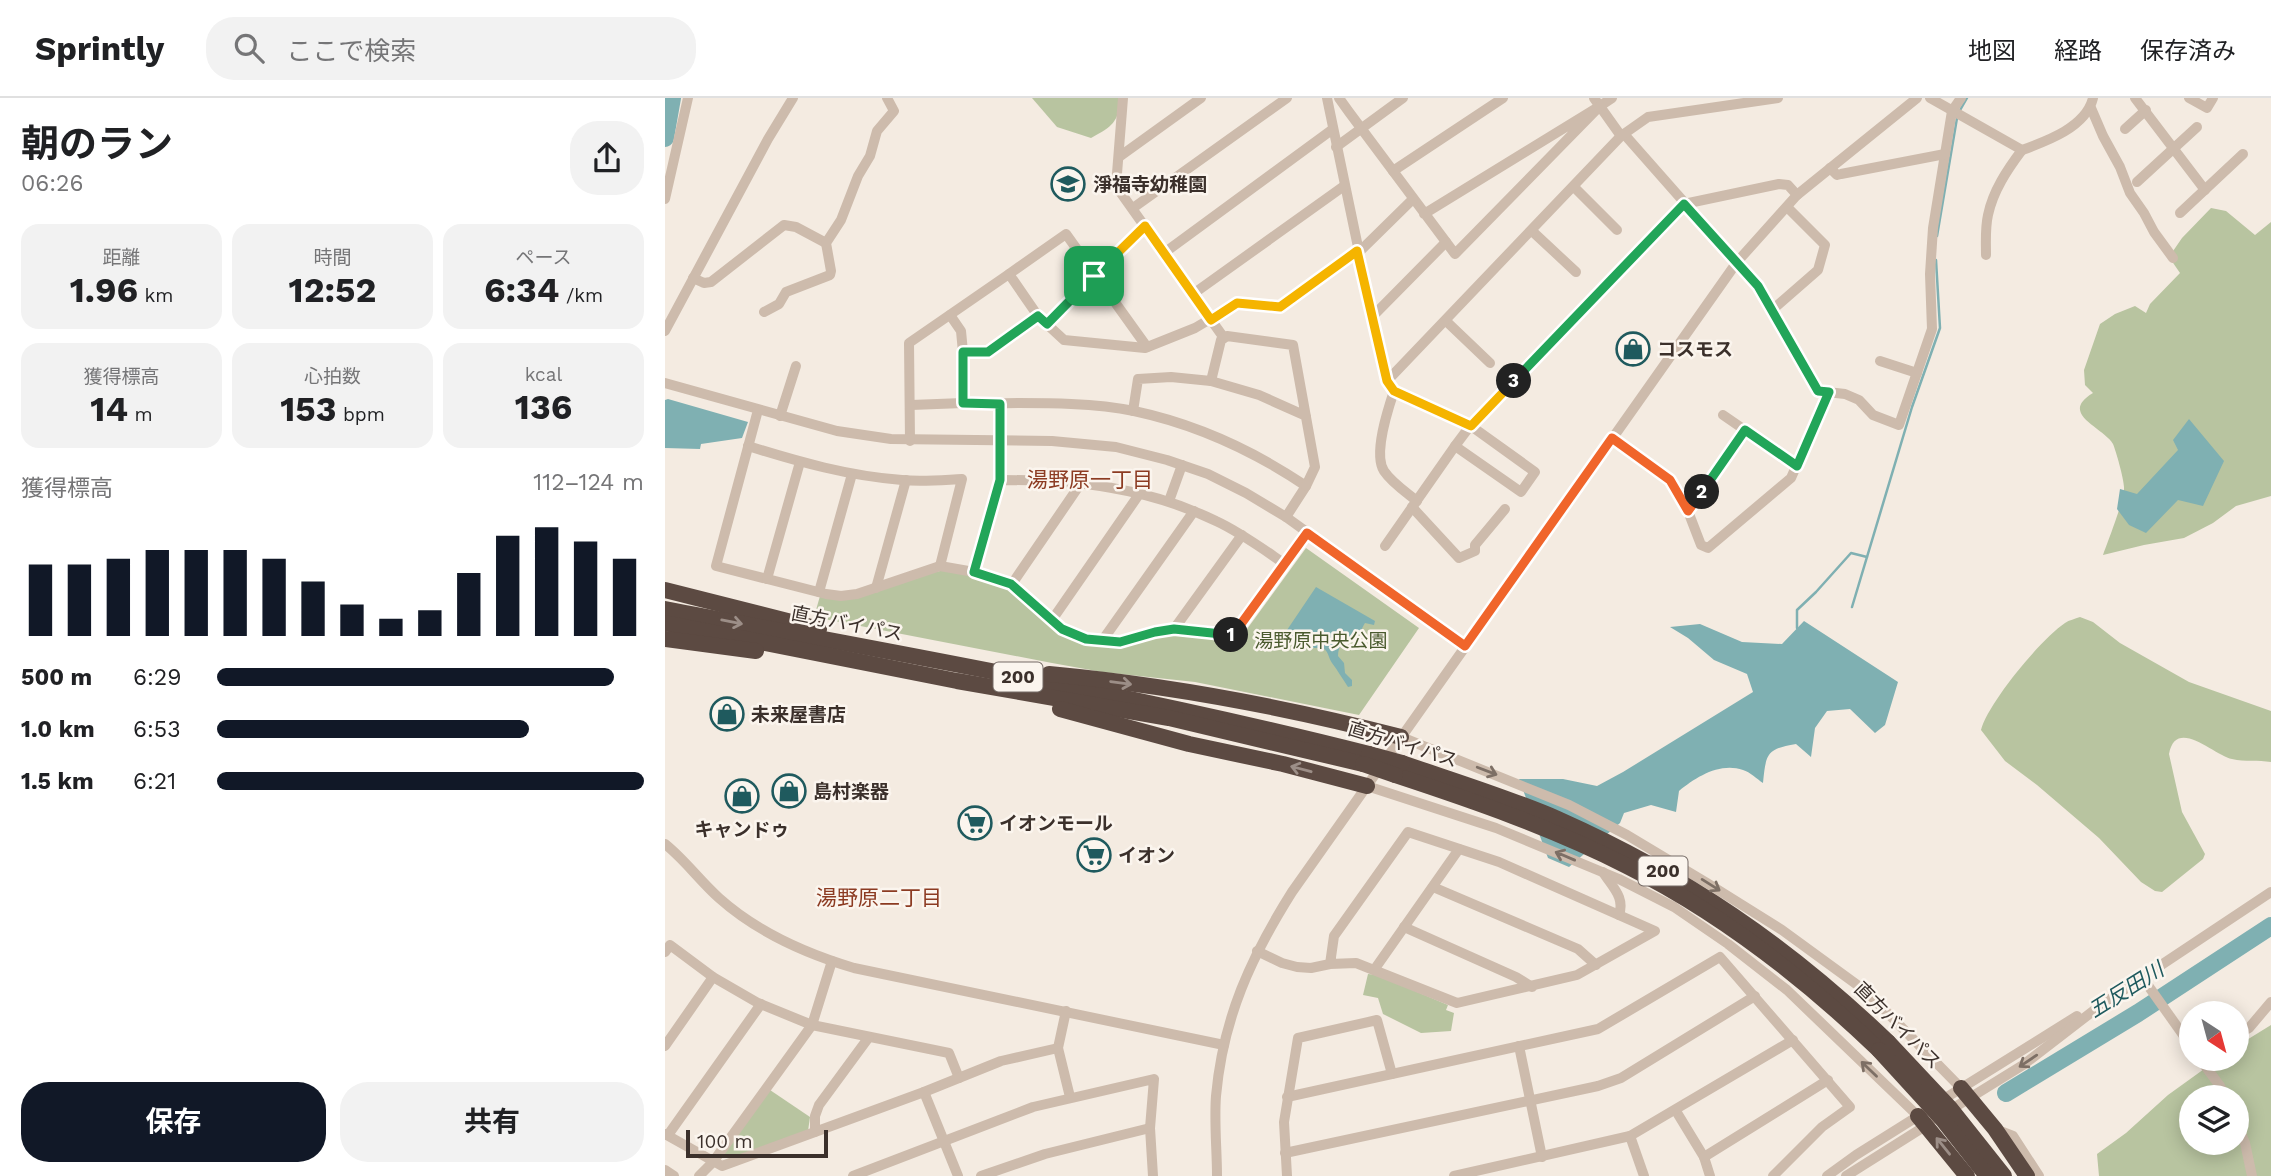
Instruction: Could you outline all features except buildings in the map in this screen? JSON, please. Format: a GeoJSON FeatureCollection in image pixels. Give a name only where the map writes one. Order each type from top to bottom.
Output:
{"type":"FeatureCollection","features":[{"type":"Feature","properties":{"kind":"highway"},"geometry":{"type":"LineString","coordinates":[[665,590],[837,633],[889,652]]}},
{"type":"Feature","properties":{"kind":"highway","name":"直方バイパス"},"geometry":{"type":"LineString","coordinates":[[665,609],[889,652],[956,673]]}},
{"type":"Feature","properties":{"kind":"highway","name":"直方バイパス"},"geometry":{"type":"LineString","coordinates":[[665,623],[911,671],[956,673],[1180,709],[1258,726],[1398,769],[1499,796],[1557,819],[1690,886],[1749,924],[1793,957],[1847,1002],[1987,1176]]}},
{"type":"Feature","properties":{"kind":"highway"},"geometry":{"type":"LineString","coordinates":[[665,639],[836,664],[911,671]]}},
{"type":"Feature","properties":{"kind":"highway"},"geometry":{"type":"LineString","coordinates":[[956,673],[1063,675],[1193,692],[1267,705],[1401,737]]}},
{"type":"Feature","properties":{"kind":"highway"},"geometry":{"type":"LineString","coordinates":[[956,673],[1189,744],[1283,764],[1367,786]]}},
{"type":"Feature","properties":{"kind":"highway","name":"直方バイパス"},"geometry":{"type":"LineString","coordinates":[[1883,1046],[1950,1108],[2004,1176]]}},
{"type":"Feature","properties":{"kind":"highway"},"geometry":{"type":"LineString","coordinates":[[1965,1093],[1995,1129],[2027,1176]]}},
{"type":"Feature","properties":{"kind":"highway"},"geometry":{"type":"LineString","coordinates":[[1922,1121],[1967,1176]]}},
{"type":"Feature","properties":{"kind":"street"},"geometry":{"type":"LineString","coordinates":[[665,199],[688,98]]}},
{"type":"Feature","properties":{"kind":"street"},"geometry":{"type":"LineString","coordinates":[[665,331],[768,139],[793,98]]}},
{"type":"Feature","properties":{"kind":"street"},"geometry":{"type":"LineString","coordinates":[[764,312],[779,304],[786,292],[830,275],[826,243],[841,220],[858,176],[870,156],[877,131],[894,111],[887,98]]}},
{"type":"Feature","properties":{"kind":"street"},"geometry":{"type":"LineString","coordinates":[[1119,157],[1201,98]]}},
{"type":"Feature","properties":{"kind":"street"},"geometry":{"type":"LineString","coordinates":[[1133,208],[1287,98]]}},
{"type":"Feature","properties":{"kind":"street"},"geometry":{"type":"LineString","coordinates":[[1327,98],[1371,318],[1391,386],[1381,441],[1382,468],[1459,558],[1475,551],[1475,545],[1505,509]]}},
{"type":"Feature","properties":{"kind":"street"},"geometry":{"type":"LineString","coordinates":[[1339,98],[1455,254],[1597,102]]}},
{"type":"Feature","properties":{"kind":"street"},"geometry":{"type":"LineString","coordinates":[[1336,147],[1403,98]]}},
{"type":"Feature","properties":{"kind":"street"},"geometry":{"type":"LineString","coordinates":[[1392,171],[1503,98]]}},
{"type":"Feature","properties":{"kind":"street"},"geometry":{"type":"LineString","coordinates":[[1424,214],[1597,102],[1612,98]]}},
{"type":"Feature","properties":{"kind":"street"},"geometry":{"type":"LineString","coordinates":[[1217,1176],[1216,1098],[1224,1045],[1233,1010],[1257,951],[1292,892],[1737,262],[1797,195],[1917,98]]}},
{"type":"Feature","properties":{"kind":"street"},"geometry":{"type":"LineString","coordinates":[[1930,98],[2022,150]]}},
{"type":"Feature","properties":{"kind":"street"},"geometry":{"type":"LineString","coordinates":[[1597,102],[1623,135],[1758,286],[1818,391],[1845,394],[1859,400],[1873,415],[1899,425],[1932,329],[1930,274],[1933,228],[1945,154],[1961,98]]}},
{"type":"Feature","properties":{"kind":"street"},"geometry":{"type":"LineString","coordinates":[[2135,98],[2205,190]]}},
{"type":"Feature","properties":{"kind":"street"},"geometry":{"type":"LineString","coordinates":[[2189,98],[2207,108],[2213,98]]}},
{"type":"Feature","properties":{"kind":"street"},"geometry":{"type":"LineString","coordinates":[[1124,99],[1116,186],[1224,338]]}},
{"type":"Feature","properties":{"kind":"street"},"geometry":{"type":"LineString","coordinates":[[1391,386],[1446,321],[1623,135],[1648,117],[1772,99]]}},
{"type":"Feature","properties":{"kind":"street"},"geometry":{"type":"LineString","coordinates":[[1986,255],[1987,216],[2003,176],[2022,150],[2052,138],[2080,121],[2092,103]]}},
{"type":"Feature","properties":{"kind":"street"},"geometry":{"type":"LineString","coordinates":[[2092,103],[2102,136],[2120,167],[2130,193],[2173,258]]}},
{"type":"Feature","properties":{"kind":"street"},"geometry":{"type":"LineString","coordinates":[[2125,129],[2146,110]]}},
{"type":"Feature","properties":{"kind":"street"},"geometry":{"type":"LineString","coordinates":[[2137,182],[2197,127]]}},
{"type":"Feature","properties":{"kind":"street"},"geometry":{"type":"LineString","coordinates":[[1164,253],[1333,129]]}},
{"type":"Feature","properties":{"kind":"street"},"geometry":{"type":"LineString","coordinates":[[1830,168],[1837,174],[1842,174],[1945,154]]}},
{"type":"Feature","properties":{"kind":"street"},"geometry":{"type":"LineString","coordinates":[[2180,213],[2243,154]]}},
{"type":"Feature","properties":{"kind":"street"},"geometry":{"type":"LineString","coordinates":[[1385,546],[1470,426],[1684,204],[1779,184],[1788,185],[1797,195]]}},
{"type":"Feature","properties":{"kind":"street"},"geometry":{"type":"LineString","coordinates":[[1193,294],[1344,186]]}},
{"type":"Feature","properties":{"kind":"street"},"geometry":{"type":"LineString","coordinates":[[1574,187],[1617,230]]}},
{"type":"Feature","properties":{"kind":"street"},"geometry":{"type":"LineString","coordinates":[[1009,274],[1042,320],[1064,340],[1147,347],[1211,320],[1237,303],[1280,307],[1358,252],[1413,199]]}},
{"type":"Feature","properties":{"kind":"street"},"geometry":{"type":"LineString","coordinates":[[1772,310],[1818,270],[1825,245],[1787,206]]}},
{"type":"Feature","properties":{"kind":"street"},"geometry":{"type":"LineString","coordinates":[[693,278],[704,283],[712,282],[784,225],[796,227],[826,243]]}},
{"type":"Feature","properties":{"kind":"street"},"geometry":{"type":"LineString","coordinates":[[963,352],[988,352],[1042,320],[1094,276],[1145,226]]}},
{"type":"Feature","properties":{"kind":"street"},"geometry":{"type":"LineString","coordinates":[[1532,231],[1576,272]]}},
{"type":"Feature","properties":{"kind":"street"},"geometry":{"type":"LineString","coordinates":[[910,441],[909,343],[1066,234],[1147,347]]}},
{"type":"Feature","properties":{"kind":"street"},"geometry":{"type":"LineString","coordinates":[[1371,318],[1446,242]]}},
{"type":"Feature","properties":{"kind":"street"},"geometry":{"type":"LineString","coordinates":[[950,314],[961,331],[963,403]]}},
{"type":"Feature","properties":{"kind":"street"},"geometry":{"type":"LineString","coordinates":[[1446,321],[1490,363]]}},
{"type":"Feature","properties":{"kind":"street"},"geometry":{"type":"LineString","coordinates":[[1211,381],[1221,340],[1227,336],[1293,345],[1315,467],[1286,517]]}},
{"type":"Feature","properties":{"kind":"street"},"geometry":{"type":"LineString","coordinates":[[1880,360],[1917,373]]}},
{"type":"Feature","properties":{"kind":"street"},"geometry":{"type":"LineString","coordinates":[[780,416],[795,366]]}},
{"type":"Feature","properties":{"kind":"street"},"geometry":{"type":"LineString","coordinates":[[1133,411],[1138,379],[1171,377],[1211,381],[1259,395],[1306,416]]}},
{"type":"Feature","properties":{"kind":"street"},"geometry":{"type":"LineString","coordinates":[[665,383],[837,431],[910,441],[1052,441],[1117,447],[1182,465],[1227,484],[1286,517],[1465,646]]}},
{"type":"Feature","properties":{"kind":"street"},"geometry":{"type":"LineString","coordinates":[[1391,386],[1470,426],[1535,472],[1521,492],[1455,446]]}},
{"type":"Feature","properties":{"kind":"street"},"geometry":{"type":"LineString","coordinates":[[1612,438],[1670,480],[1688,511],[1701,545],[1708,548],[1791,478],[1829,392]]}},
{"type":"Feature","properties":{"kind":"street"},"geometry":{"type":"LineString","coordinates":[[911,405],[963,403],[1079,406],[1133,411],[1198,430],[1258,456],[1306,486]]}},
{"type":"Feature","properties":{"kind":"street"},"geometry":{"type":"LineString","coordinates":[[974,572],[1000,480],[1000,404]]}},
{"type":"Feature","properties":{"kind":"street"},"geometry":{"type":"LineString","coordinates":[[758,410],[716,566],[819,592],[841,596],[857,594],[940,566],[974,572],[1011,584],[1074,636],[1120,642],[1174,629],[1233,635],[1307,533]]}},
{"type":"Feature","properties":{"kind":"street"},"geometry":{"type":"LineString","coordinates":[[1723,415],[1797,466]]}},
{"type":"Feature","properties":{"kind":"street"},"geometry":{"type":"LineString","coordinates":[[1688,511],[1745,430]]}},
{"type":"Feature","properties":{"kind":"street"},"geometry":{"type":"LineString","coordinates":[[748,446],[852,474],[907,481],[962,479],[940,566]]}},
{"type":"Feature","properties":{"kind":"street"},"geometry":{"type":"LineString","coordinates":[[767,579],[800,462]]}},
{"type":"Feature","properties":{"kind":"street"},"geometry":{"type":"LineString","coordinates":[[1169,501],[1182,465]]}},
{"type":"Feature","properties":{"kind":"street"},"geometry":{"type":"LineString","coordinates":[[819,592],[852,474]]}},
{"type":"Feature","properties":{"kind":"street"},"geometry":{"type":"LineString","coordinates":[[1000,480],[1081,482],[1169,501],[1242,535],[1285,564]]}},
{"type":"Feature","properties":{"kind":"street"},"geometry":{"type":"LineString","coordinates":[[876,588],[907,481]]}},
{"type":"Feature","properties":{"kind":"street"},"geometry":{"type":"LineString","coordinates":[[1011,584],[1081,482]]}},
{"type":"Feature","properties":{"kind":"street"},"geometry":{"type":"LineString","coordinates":[[1052,620],[1140,493]]}},
{"type":"Feature","properties":{"kind":"street"},"geometry":{"type":"LineString","coordinates":[[1102,641],[1194,511]]}},
{"type":"Feature","properties":{"kind":"street"},"geometry":{"type":"LineString","coordinates":[[1174,629],[1242,535]]}},
{"type":"Feature","properties":{"kind":"street"},"geometry":{"type":"LineString","coordinates":[[1401,737],[1569,805],[1627,835],[1782,930],[1867,992],[1965,1093]]}},
{"type":"Feature","properties":{"kind":"street"},"geometry":{"type":"LineString","coordinates":[[1367,786],[1496,828],[1603,872],[1674,907],[1728,944],[1787,990],[1922,1121]]}},
{"type":"Feature","properties":{"kind":"street"},"geometry":{"type":"LineString","coordinates":[[1257,951],[1297,967],[1356,963],[1457,1003],[1577,975],[1655,931],[1499,862],[1408,832],[1334,936],[1330,964]]}},
{"type":"Feature","properties":{"kind":"street"},"geometry":{"type":"LineString","coordinates":[[665,844],[722,900],[747,919],[819,958],[1224,1045]]}},
{"type":"Feature","properties":{"kind":"street"},"geometry":{"type":"LineString","coordinates":[[1374,970],[1459,849]]}},
{"type":"Feature","properties":{"kind":"street"},"geometry":{"type":"LineString","coordinates":[[1603,872],[1621,899],[1619,915]]}},
{"type":"Feature","properties":{"kind":"street"},"geometry":{"type":"LineString","coordinates":[[1433,887],[1578,949],[1596,965]]}},
{"type":"Feature","properties":{"kind":"street"},"geometry":{"type":"LineString","coordinates":[[1846,1176],[1922,1121],[2271,892]]}},
{"type":"Feature","properties":{"kind":"street"},"geometry":{"type":"LineString","coordinates":[[1404,927],[1516,976],[1532,987]]}},
{"type":"Feature","properties":{"kind":"street"},"geometry":{"type":"LineString","coordinates":[[665,951],[670,944],[713,977],[761,1004],[812,1025],[949,1053],[959,1078]]}},
{"type":"Feature","properties":{"kind":"street"},"geometry":{"type":"LineString","coordinates":[[1287,1097],[1598,1030],[1720,957],[1850,1107],[1822,1127],[1773,1176]]}},
{"type":"Feature","properties":{"kind":"street"},"geometry":{"type":"LineString","coordinates":[[699,1176],[713,1162],[812,1025],[832,961]]}},
{"type":"Feature","properties":{"kind":"street"},"geometry":{"type":"LineString","coordinates":[[2142,976],[2179,1029]]}},
{"type":"Feature","properties":{"kind":"street"},"geometry":{"type":"LineString","coordinates":[[665,1045],[713,977]]}},
{"type":"Feature","properties":{"kind":"street"},"geometry":{"type":"LineString","coordinates":[[1285,1153],[1598,1086],[1621,1078],[1755,996]]}},
{"type":"Feature","properties":{"kind":"street"},"geometry":{"type":"LineString","coordinates":[[2249,1028],[2271,1002]]}},
{"type":"Feature","properties":{"kind":"street"},"geometry":{"type":"LineString","coordinates":[[761,1004],[666,1134],[722,1166],[1001,1061],[1058,1048]]}},
{"type":"Feature","properties":{"kind":"street"},"geometry":{"type":"LineString","coordinates":[[1066,1011],[1058,1048],[1070,1097]]}},
{"type":"Feature","properties":{"kind":"street"},"geometry":{"type":"LineString","coordinates":[[1287,1176],[1284,1122],[1298,1038],[1377,1020],[1392,1074]]}},
{"type":"Feature","properties":{"kind":"street"},"geometry":{"type":"LineString","coordinates":[[815,1132],[815,1116],[819,1105],[869,1037]]}},
{"type":"Feature","properties":{"kind":"street"},"geometry":{"type":"LineString","coordinates":[[1454,1176],[1630,1136],[1793,1040]]}},
{"type":"Feature","properties":{"kind":"street"},"geometry":{"type":"LineString","coordinates":[[1519,1046],[1542,1157]]}},
{"type":"Feature","properties":{"kind":"street"},"geometry":{"type":"LineString","coordinates":[[853,1176],[1033,1107],[1154,1079],[1150,1128],[1153,1176]]}},
{"type":"Feature","properties":{"kind":"street"},"geometry":{"type":"LineString","coordinates":[[1704,1157],[1828,1080]]}},
{"type":"Feature","properties":{"kind":"street"},"geometry":{"type":"LineString","coordinates":[[924,1092],[958,1176]]}},
{"type":"Feature","properties":{"kind":"street"},"geometry":{"type":"LineString","coordinates":[[1676,1111],[1704,1157],[1710,1176]]}},
{"type":"Feature","properties":{"kind":"street"},"geometry":{"type":"LineString","coordinates":[[1827,1176],[1856,1155],[1922,1121]]}},
{"type":"Feature","properties":{"kind":"street"},"geometry":{"type":"LineString","coordinates":[[981,1176],[1045,1154],[1150,1128]]}},
{"type":"Feature","properties":{"kind":"street"},"geometry":{"type":"LineString","coordinates":[[1995,1129],[2013,1136],[2039,1176]]}},
{"type":"Feature","properties":{"kind":"street"},"geometry":{"type":"LineString","coordinates":[[1630,1136],[1644,1176]]}},
{"type":"Feature","properties":{"kind":"street"},"geometry":{"type":"LineString","coordinates":[[2248,1155],[2252,1176]]}},
{"type":"Feature","properties":{"kind":"street"},"geometry":{"type":"LineString","coordinates":[[665,1170],[674,1176]]}},
{"type":"Feature","properties":{"kind":"green space"},"geometry":{"type":"Polygon","coordinates":[[[1032,98],[1122,98],[1113,123],[1091,138],[1057,127],[1032,98]]]}},
{"type":"Feature","properties":{"kind":"green space"},"geometry":{"type":"Polygon","coordinates":[[[2211,208],[2226,211],[2255,235],[2271,222],[2271,496],[2236,506],[2213,523],[2184,538],[2103,555],[2122,500],[2124,483],[2113,444],[2081,414],[2083,401],[2093,393],[2085,385],[2084,370],[2100,324],[2135,306],[2146,313],[2150,304],[2180,273],[2169,257],[2182,238],[2211,208]]]}},
{"type":"Feature","properties":{"kind":"green space","name":"湯野原中央公園"},"geometry":{"type":"Polygon","coordinates":[[[1306,548],[1419,628],[1359,715],[1195,682],[1102,672],[814,617],[820,596],[827,598],[944,570],[993,581],[1011,589],[1058,632],[1089,645],[1121,646],[1171,633],[1239,640],[1306,548]]]}},
{"type":"Feature","properties":{"kind":"green space"},"geometry":{"type":"Polygon","coordinates":[[[2080,617],[2093,622],[2120,643],[2189,682],[2271,711],[2271,762],[2232,759],[2188,738],[2179,738],[2173,743],[2169,754],[2182,812],[2205,854],[2203,859],[2162,892],[2155,891],[2141,882],[2099,838],[2005,761],[1981,730],[2004,688],[2030,657],[2065,623],[2080,617]]]}},
{"type":"Feature","properties":{"kind":"green space"},"geometry":{"type":"Polygon","coordinates":[[[1368,974],[1377,975],[1448,1005],[1446,1010],[1454,1013],[1451,1031],[1421,1033],[1383,1014],[1378,998],[1363,995],[1368,974]]]}},
{"type":"Feature","properties":{"kind":"green space"},"geometry":{"type":"Polygon","coordinates":[[[2271,1025],[2271,1176],[2099,1176],[2097,1154],[2179,1087],[2179,1155],[2249,1155],[2249,1085],[2182,1085],[2201,1071],[2249,1071],[2249,1039],[2271,1025]]]}},
{"type":"Feature","properties":{"kind":"green space"},"geometry":{"type":"Polygon","coordinates":[[[770,1090],[810,1117],[808,1131],[727,1158],[724,1153],[770,1090]]]}},
{"type":"Feature","properties":{"kind":"water"},"geometry":{"type":"Polygon","coordinates":[[[665,400],[748,422],[742,438],[701,444],[700,449],[665,448],[665,400]]]}},
{"type":"Feature","properties":{"kind":"water"},"geometry":{"type":"Polygon","coordinates":[[[2189,419],[2224,461],[2203,506],[2178,500],[2146,533],[2129,525],[2117,509],[2120,489],[2137,494],[2178,450],[2173,440],[2189,419]]]}},
{"type":"Feature","properties":{"kind":"water"},"geometry":{"type":"Polygon","coordinates":[[[1316,587],[1375,621],[1374,625],[1365,623],[1356,638],[1340,646],[1338,656],[1344,663],[1345,673],[1352,680],[1352,686],[1348,687],[1323,648],[1301,648],[1285,633],[1316,587]]]}},
{"type":"Feature","properties":{"kind":"water"},"geometry":{"type":"Polygon","coordinates":[[[1804,621],[1898,682],[1885,725],[1875,733],[1850,709],[1827,711],[1815,728],[1811,757],[1796,744],[1773,751],[1765,765],[1763,783],[1743,770],[1717,769],[1679,791],[1676,812],[1651,805],[1624,813],[1620,823],[1569,867],[1548,858],[1519,779],[1563,779],[1597,786],[1753,692],[1747,674],[1714,660],[1670,627],[1700,624],[1742,642],[1782,644],[1804,621]]]}},
{"type":"Feature","properties":{"kind":"waterway"},"geometry":{"type":"LineString","coordinates":[[665,138],[672,98]]}},
{"type":"Feature","properties":{"kind":"waterway"},"geometry":{"type":"LineString","coordinates":[[1959,112],[1967,98]]}},
{"type":"Feature","properties":{"kind":"waterway"},"geometry":{"type":"LineString","coordinates":[[1937,236],[1957,118]]}},
{"type":"Feature","properties":{"kind":"waterway"},"geometry":{"type":"LineString","coordinates":[[1852,607],[1912,407],[1940,328],[1936,260]]}},
{"type":"Feature","properties":{"kind":"waterway"},"geometry":{"type":"LineString","coordinates":[[1797,628],[1797,610],[1851,553],[1867,557]]}},
{"type":"Feature","properties":{"kind":"waterway","name":"五反田川"},"geometry":{"type":"LineString","coordinates":[[2006,1093],[2138,1013],[2271,926]]}},
{"type":"Feature","properties":{"kind":"place","name":"淨福寺幼稚園"},"geometry":{"type":"Point","coordinates":[1068,184]}},
{"type":"Feature","properties":{"kind":"place","name":"コスモス"},"geometry":{"type":"Point","coordinates":[1633,349]}},
{"type":"Feature","properties":{"kind":"place","name":"未来屋書店"},"geometry":{"type":"Point","coordinates":[727,714]}},
{"type":"Feature","properties":{"kind":"place","name":"島村楽器"},"geometry":{"type":"Point","coordinates":[789,791]}},
{"type":"Feature","properties":{"kind":"place","name":"キャンドゥ"},"geometry":{"type":"Point","coordinates":[742,796]}},
{"type":"Feature","properties":{"kind":"place","name":"イオンモール"},"geometry":{"type":"Point","coordinates":[975,823]}},
{"type":"Feature","properties":{"kind":"place","name":"イオン"},"geometry":{"type":"Point","coordinates":[1094,855]}},
{"type":"Feature","properties":{"kind":"district","name":"湯野原一丁目"},"geometry":{"type":"Point","coordinates":[1090,480]}},
{"type":"Feature","properties":{"kind":"district","name":"湯野原二丁目"},"geometry":{"type":"Point","coordinates":[879,898]}},
{"type":"Feature","properties":{"kind":"route"},"geometry":{"type":"LineString","coordinates":[[1684,204],[1758,286],[1818,391],[1829,392],[1797,466],[1745,430],[1688,511],[1670,480],[1612,438],[1465,646],[1307,533],[1233,635],[1174,629],[1120,642],[1086,639],[1062,629],[1011,584],[974,572],[1000,480],[1000,404],[963,403],[963,352],[988,352],[1038,316],[1047,324],[1094,276],[1145,226],[1211,320],[1237,303],[1280,307],[1357,251],[1387,381],[1394,391],[1471,426],[1684,204]]}}]}
